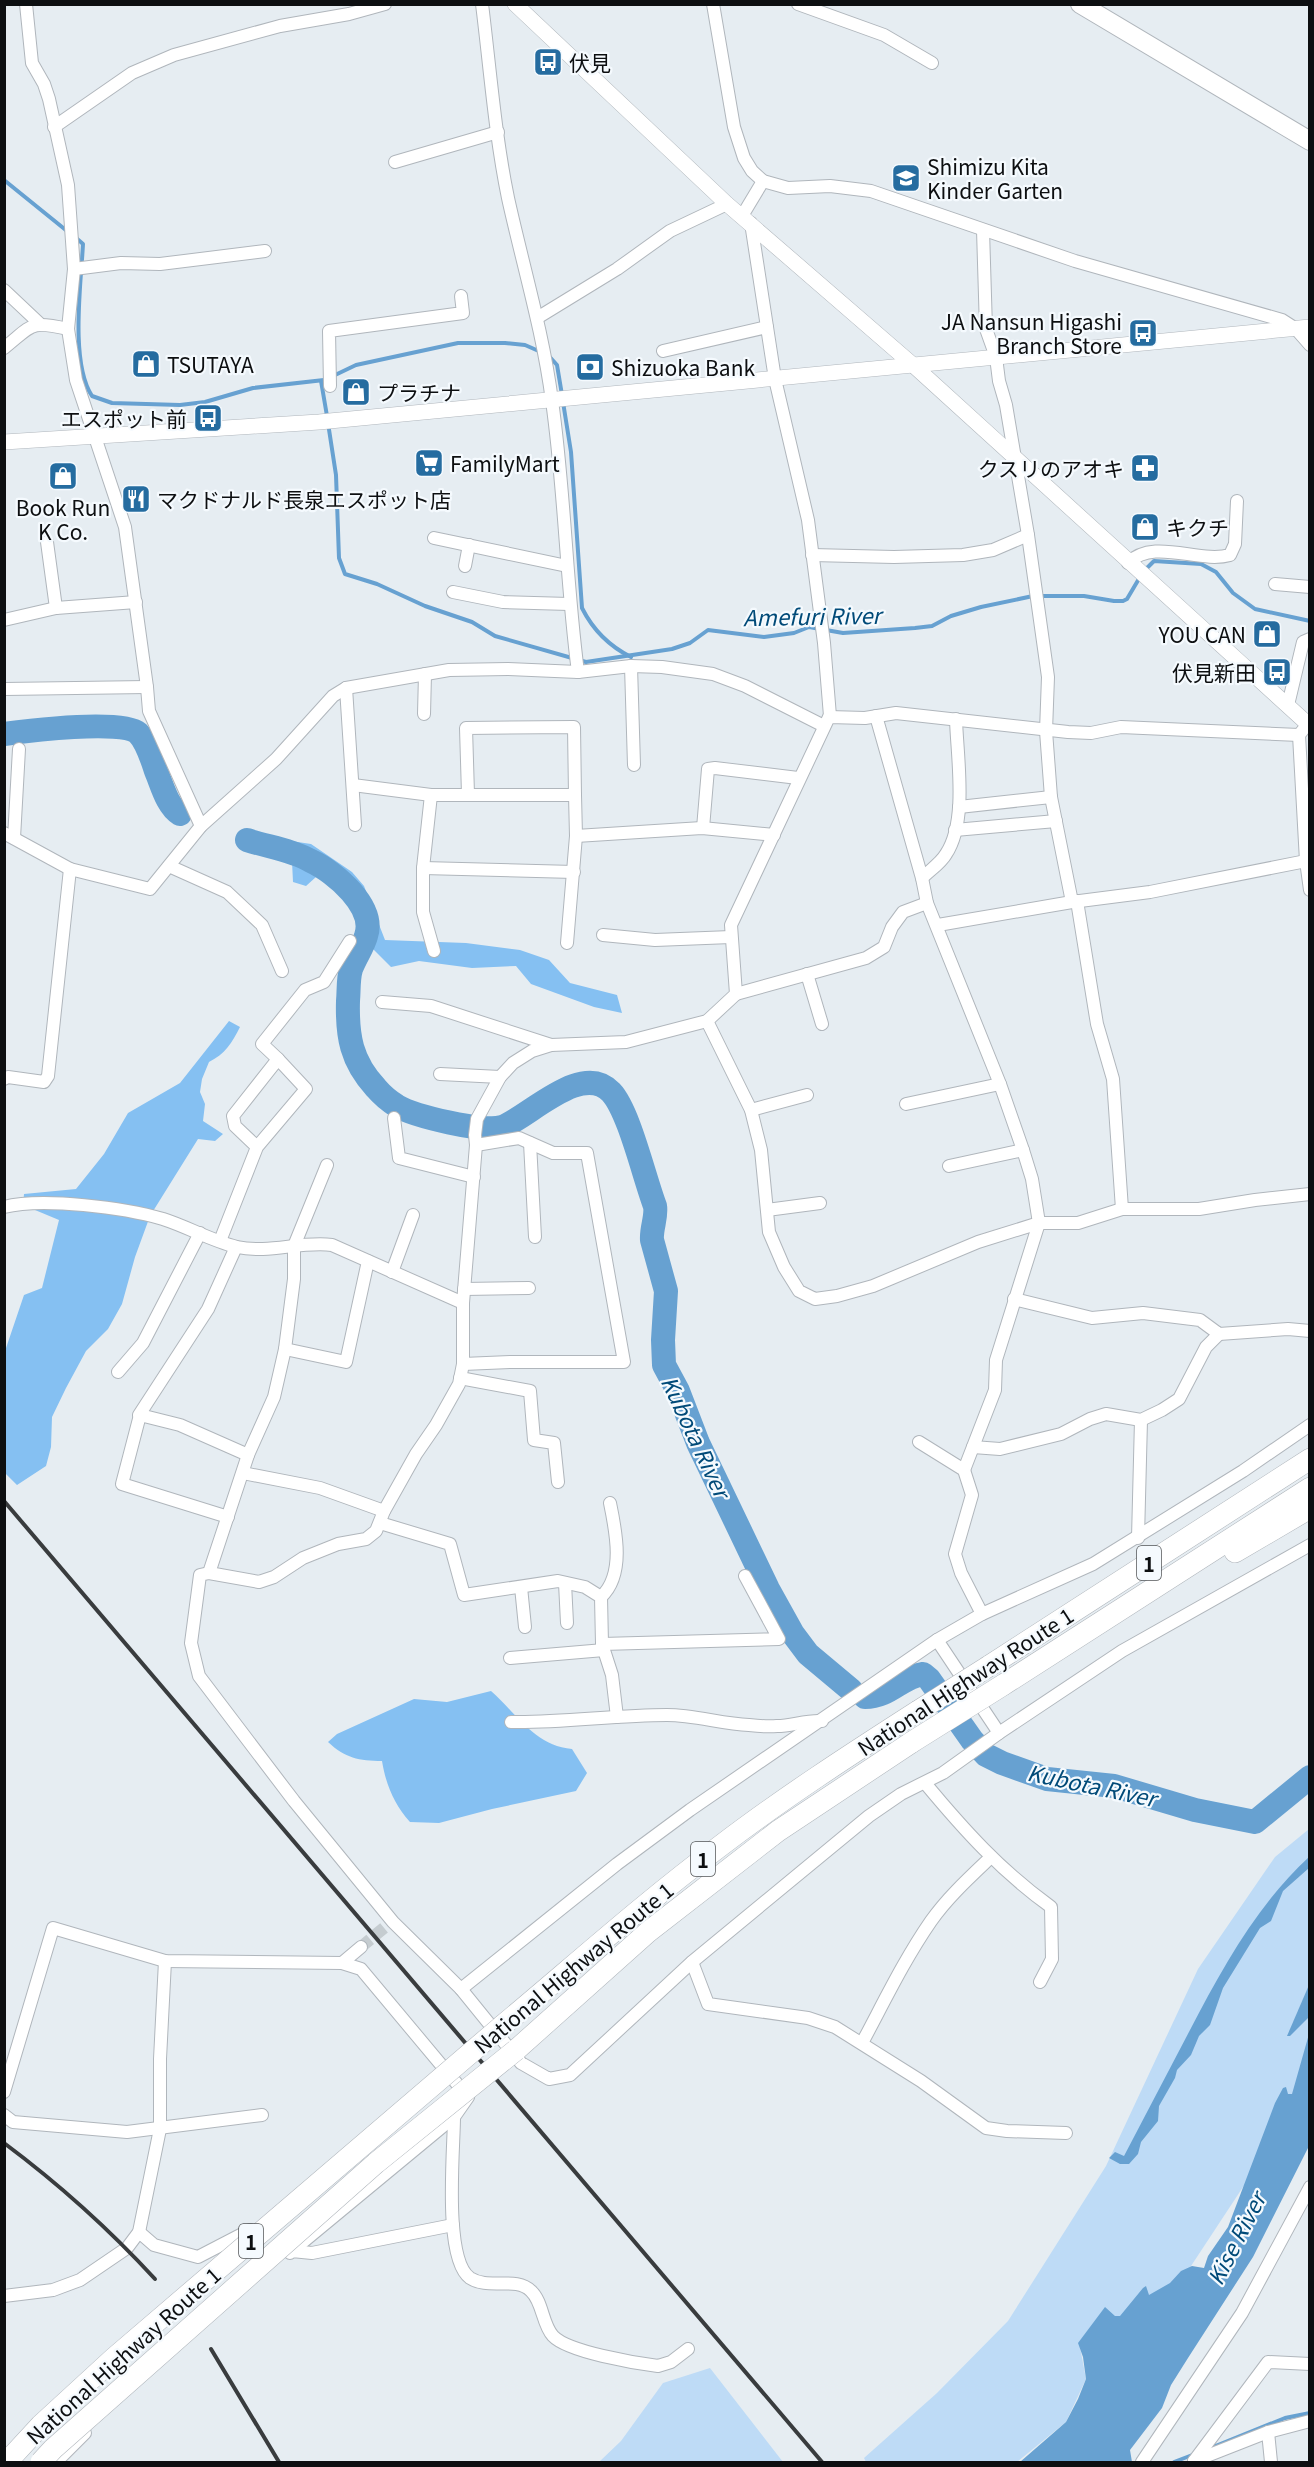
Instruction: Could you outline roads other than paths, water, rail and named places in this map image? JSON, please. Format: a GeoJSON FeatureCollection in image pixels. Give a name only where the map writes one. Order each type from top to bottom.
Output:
{"type":"FeatureCollection","features":[{"type":"Feature","properties":{"kind":"highway","name":"National Highway Route 1"},"geometry":{"type":"LineString","coordinates":[[7,2463],[41,2425],[114,2358],[502,2026],[641,1909],[719,1847],[817,1777],[1310,1457]]}},
{"type":"Feature","properties":{"kind":"highway","name":"National Highway Route 1"},"geometry":{"type":"LineString","coordinates":[[41,2463],[53,2449],[367,2171],[516,2050],[657,1925],[778,1831],[912,1742],[1310,1488]]}},
{"type":"Feature","properties":{"kind":"highway"},"geometry":{"type":"LineString","coordinates":[[1185,1569],[1212,1566],[1310,1508]]}},
{"type":"Feature","properties":{"kind":"main road"},"geometry":{"type":"LineString","coordinates":[[1080,4],[1310,141]]}},
{"type":"Feature","properties":{"kind":"street"},"geometry":{"type":"LineString","coordinates":[[26,4],[32,63],[44,84],[68,185],[74,269],[68,329],[76,380],[125,527],[147,687],[148,711],[201,826]]}},
{"type":"Feature","properties":{"kind":"street"},"geometry":{"type":"LineString","coordinates":[[54,127],[132,73],[162,59],[348,9],[385,4]]}},
{"type":"Feature","properties":{"kind":"street"},"geometry":{"type":"LineString","coordinates":[[482,4],[508,196],[537,318],[552,400],[561,471],[568,604],[578,672]]}},
{"type":"Feature","properties":{"kind":"street"},"geometry":{"type":"LineString","coordinates":[[515,4],[727,204],[913,365],[1128,563],[1288,705],[1305,728],[1306,861],[1310,890]]}},
{"type":"Feature","properties":{"kind":"street"},"geometry":{"type":"LineString","coordinates":[[713,4],[734,128],[744,158],[752,171],[763,181],[788,188],[830,186],[871,191],[1074,261],[1282,320],[1303,328],[1310,345]]}},
{"type":"Feature","properties":{"kind":"street"},"geometry":{"type":"LineString","coordinates":[[798,4],[884,35],[932,63]]}},
{"type":"Feature","properties":{"kind":"street"},"geometry":{"type":"LineString","coordinates":[[395,162],[498,132]]}},
{"type":"Feature","properties":{"kind":"street"},"geometry":{"type":"LineString","coordinates":[[736,994],[731,925],[774,835],[798,778],[827,721],[812,555],[802,489],[775,380],[746,219],[763,181]]}},
{"type":"Feature","properties":{"kind":"street"},"geometry":{"type":"LineString","coordinates":[[537,318],[617,269],[670,231],[727,204]]}},
{"type":"Feature","properties":{"kind":"street"},"geometry":{"type":"LineString","coordinates":[[983,230],[987,329],[996,357],[1016,460],[1048,677],[1046,731],[1051,798],[1075,902],[1097,1024],[1113,1079],[1122,1209]]}},
{"type":"Feature","properties":{"kind":"street"},"geometry":{"type":"LineString","coordinates":[[74,269],[121,262],[159,264],[265,251]]}},
{"type":"Feature","properties":{"kind":"street"},"geometry":{"type":"LineString","coordinates":[[4,290],[39,323]]}},
{"type":"Feature","properties":{"kind":"street"},"geometry":{"type":"LineString","coordinates":[[330,386],[329,331],[463,313],[461,296]]}},
{"type":"Feature","properties":{"kind":"street"},"geometry":{"type":"LineString","coordinates":[[4,348],[30,326],[39,323],[68,329]]}},
{"type":"Feature","properties":{"kind":"street"},"geometry":{"type":"LineString","coordinates":[[663,351],[766,327]]}},
{"type":"Feature","properties":{"kind":"street"},"geometry":{"type":"LineString","coordinates":[[4,442],[318,423],[1303,328]]}},
{"type":"Feature","properties":{"kind":"street"},"geometry":{"type":"LineString","coordinates":[[1128,563],[1136,556],[1151,552],[1214,557],[1230,555],[1235,544],[1237,501]]}},
{"type":"Feature","properties":{"kind":"street"},"geometry":{"type":"LineString","coordinates":[[812,555],[894,557],[963,555],[993,550],[1028,534]]}},
{"type":"Feature","properties":{"kind":"street"},"geometry":{"type":"LineString","coordinates":[[434,538],[567,566]]}},
{"type":"Feature","properties":{"kind":"street"},"geometry":{"type":"LineString","coordinates":[[47,542],[56,608]]}},
{"type":"Feature","properties":{"kind":"street"},"geometry":{"type":"LineString","coordinates":[[465,566],[469,545]]}},
{"type":"Feature","properties":{"kind":"street"},"geometry":{"type":"LineString","coordinates":[[1275,584],[1310,587]]}},
{"type":"Feature","properties":{"kind":"street"},"geometry":{"type":"LineString","coordinates":[[453,592],[503,602],[568,604]]}},
{"type":"Feature","properties":{"kind":"street"},"geometry":{"type":"LineString","coordinates":[[4,620],[56,608],[136,602]]}},
{"type":"Feature","properties":{"kind":"street"},"geometry":{"type":"LineString","coordinates":[[1288,705],[1299,651],[1303,642],[1310,639]]}},
{"type":"Feature","properties":{"kind":"street"},"geometry":{"type":"LineString","coordinates":[[19,749],[9,836],[70,868],[150,889],[201,826],[276,759],[333,696],[346,688],[450,670],[508,669],[578,672],[631,666],[663,667],[713,674],[827,721],[896,713],[1046,731],[1091,733],[1121,727],[1305,728]]}},
{"type":"Feature","properties":{"kind":"street"},"geometry":{"type":"LineString","coordinates":[[631,666],[634,765]]}},
{"type":"Feature","properties":{"kind":"street"},"geometry":{"type":"LineString","coordinates":[[424,714],[425,674]]}},
{"type":"Feature","properties":{"kind":"street"},"geometry":{"type":"LineString","coordinates":[[4,689],[147,687]]}},
{"type":"Feature","properties":{"kind":"street"},"geometry":{"type":"LineString","coordinates":[[346,688],[355,825]]}},
{"type":"Feature","properties":{"kind":"street"},"geometry":{"type":"LineString","coordinates":[[876,716],[927,903],[1000,1084],[1032,1179],[1039,1222],[996,1360],[995,1390],[964,1470]]}},
{"type":"Feature","properties":{"kind":"street"},"geometry":{"type":"LineString","coordinates":[[922,878],[946,855],[955,830],[959,807],[956,719]]}},
{"type":"Feature","properties":{"kind":"street"},"geometry":{"type":"LineString","coordinates":[[468,794],[466,728],[574,727],[576,836],[567,943]]}},
{"type":"Feature","properties":{"kind":"street"},"geometry":{"type":"LineString","coordinates":[[703,828],[708,769],[798,778]]}},
{"type":"Feature","properties":{"kind":"street"},"geometry":{"type":"LineString","coordinates":[[353,785],[431,795],[575,795]]}},
{"type":"Feature","properties":{"kind":"street"},"geometry":{"type":"LineString","coordinates":[[431,795],[423,868],[423,912],[434,951]]}},
{"type":"Feature","properties":{"kind":"street"},"geometry":{"type":"LineString","coordinates":[[959,807],[1051,798]]}},
{"type":"Feature","properties":{"kind":"street"},"geometry":{"type":"LineString","coordinates":[[955,830],[1056,821]]}},
{"type":"Feature","properties":{"kind":"street"},"geometry":{"type":"LineString","coordinates":[[576,836],[703,828],[774,835]]}},
{"type":"Feature","properties":{"kind":"street"},"geometry":{"type":"LineString","coordinates":[[938,926],[1075,902],[1150,892],[1306,861]]}},
{"type":"Feature","properties":{"kind":"street"},"geometry":{"type":"LineString","coordinates":[[169,866],[227,892],[262,925],[282,971]]}},
{"type":"Feature","properties":{"kind":"street"},"geometry":{"type":"LineString","coordinates":[[4,1079],[8,1077],[44,1082],[48,1076],[70,868]]}},
{"type":"Feature","properties":{"kind":"street"},"geometry":{"type":"LineString","coordinates":[[423,868],[574,872]]}},
{"type":"Feature","properties":{"kind":"street"},"geometry":{"type":"LineString","coordinates":[[927,903],[903,912],[892,927],[884,947],[866,958],[736,994],[707,1021],[626,1042],[551,1045],[532,1051],[513,1063],[500,1077],[477,1119],[463,1303],[463,1364],[460,1378],[436,1425],[416,1454],[376,1531],[366,1539],[338,1544],[303,1558],[274,1577],[259,1582],[209,1573],[200,1575],[191,1643],[199,1676],[389,1925],[461,1989],[521,2063],[549,2079],[570,2075],[692,1962],[869,1816],[901,1794],[944,1773],[984,1743],[1122,1651],[1310,1545]]}},
{"type":"Feature","properties":{"kind":"street"},"geometry":{"type":"LineString","coordinates":[[603,935],[655,940],[731,937]]}},
{"type":"Feature","properties":{"kind":"street"},"geometry":{"type":"LineString","coordinates":[[219,1240],[257,1147],[306,1089],[262,1044],[305,990],[324,982],[351,941]]}},
{"type":"Feature","properties":{"kind":"street"},"geometry":{"type":"LineString","coordinates":[[807,974],[822,1024]]}},
{"type":"Feature","properties":{"kind":"street"},"geometry":{"type":"LineString","coordinates":[[382,1002],[431,1006],[551,1045]]}},
{"type":"Feature","properties":{"kind":"street"},"geometry":{"type":"LineString","coordinates":[[707,1021],[751,1110],[761,1150],[769,1232],[784,1266],[799,1291],[815,1299],[837,1296],[873,1286],[978,1242],[1039,1222],[1078,1223],[1122,1209],[1199,1209],[1310,1194]]}},
{"type":"Feature","properties":{"kind":"street"},"geometry":{"type":"LineString","coordinates":[[257,1147],[235,1126],[233,1116],[278,1059]]}},
{"type":"Feature","properties":{"kind":"street"},"geometry":{"type":"LineString","coordinates":[[440,1074],[500,1077]]}},
{"type":"Feature","properties":{"kind":"street"},"geometry":{"type":"LineString","coordinates":[[906,1104],[1000,1084]]}},
{"type":"Feature","properties":{"kind":"street"},"geometry":{"type":"LineString","coordinates":[[751,1110],[807,1095]]}},
{"type":"Feature","properties":{"kind":"street"},"geometry":{"type":"LineString","coordinates":[[394,1118],[399,1158],[474,1177]]}},
{"type":"Feature","properties":{"kind":"street"},"geometry":{"type":"LineString","coordinates":[[463,1364],[624,1362],[587,1153],[553,1153],[519,1138],[476,1140]]}},
{"type":"Feature","properties":{"kind":"street"},"geometry":{"type":"LineString","coordinates":[[530,1143],[535,1236]]}},
{"type":"Feature","properties":{"kind":"street"},"geometry":{"type":"LineString","coordinates":[[949,1166],[1023,1150]]}},
{"type":"Feature","properties":{"kind":"street"},"geometry":{"type":"LineString","coordinates":[[209,1573],[248,1455],[274,1397],[285,1349],[294,1279],[294,1245],[327,1165]]}},
{"type":"Feature","properties":{"kind":"street"},"geometry":{"type":"LineString","coordinates":[[767,1210],[820,1203]]}},
{"type":"Feature","properties":{"kind":"street"},"geometry":{"type":"LineString","coordinates":[[4,1207],[40,1204],[83,1205],[162,1219],[236,1247],[265,1250],[313,1243],[332,1245],[463,1303]]}},
{"type":"Feature","properties":{"kind":"street"},"geometry":{"type":"LineString","coordinates":[[393,1272],[413,1215]]}},
{"type":"Feature","properties":{"kind":"street"},"geometry":{"type":"LineString","coordinates":[[118,1372],[143,1343],[201,1233]]}},
{"type":"Feature","properties":{"kind":"street"},"geometry":{"type":"LineString","coordinates":[[228,1517],[122,1484],[140,1415],[208,1309],[236,1247]]}},
{"type":"Feature","properties":{"kind":"street"},"geometry":{"type":"LineString","coordinates":[[285,1349],[346,1362],[368,1261]]}},
{"type":"Feature","properties":{"kind":"street"},"geometry":{"type":"LineString","coordinates":[[464,1289],[529,1288]]}},
{"type":"Feature","properties":{"kind":"street"},"geometry":{"type":"LineString","coordinates":[[1014,1299],[1092,1318],[1143,1313],[1200,1320],[1219,1334],[1288,1329],[1310,1331]]}},
{"type":"Feature","properties":{"kind":"street"},"geometry":{"type":"LineString","coordinates":[[974,1448],[1000,1449],[1027,1440],[1061,1434],[1090,1419],[1106,1414],[1141,1420],[1162,1410],[1179,1398],[1206,1347],[1219,1334]]}},
{"type":"Feature","properties":{"kind":"street"},"geometry":{"type":"LineString","coordinates":[[460,1378],[530,1391],[534,1440],[554,1443],[558,1482]]}},
{"type":"Feature","properties":{"kind":"street"},"geometry":{"type":"LineString","coordinates":[[140,1415],[180,1425],[248,1455]]}},
{"type":"Feature","properties":{"kind":"street"},"geometry":{"type":"LineString","coordinates":[[1138,1538],[1141,1420]]}},
{"type":"Feature","properties":{"kind":"street"},"geometry":{"type":"LineString","coordinates":[[461,1989],[681,1817],[937,1640],[982,1614],[1093,1564],[1138,1538],[1310,1425]]}},
{"type":"Feature","properties":{"kind":"street"},"geometry":{"type":"LineString","coordinates":[[919,1442],[964,1470],[972,1495],[955,1554],[961,1573],[982,1614]]}},
{"type":"Feature","properties":{"kind":"street"},"geometry":{"type":"LineString","coordinates":[[243,1473],[320,1488],[382,1517],[450,1544],[464,1595],[558,1581],[585,1587],[601,1597]]}},
{"type":"Feature","properties":{"kind":"street"},"geometry":{"type":"LineString","coordinates":[[601,1597],[609,1590],[619,1547],[610,1503]]}},
{"type":"Feature","properties":{"kind":"street"},"geometry":{"type":"LineString","coordinates":[[510,1658],[603,1647],[779,1640],[745,1576]]}},
{"type":"Feature","properties":{"kind":"street"},"geometry":{"type":"LineString","coordinates":[[564,1583],[567,1623]]}},
{"type":"Feature","properties":{"kind":"street"},"geometry":{"type":"LineString","coordinates":[[521,1587],[525,1627]]}},
{"type":"Feature","properties":{"kind":"street"},"geometry":{"type":"LineString","coordinates":[[601,1597],[603,1647],[612,1675],[617,1717]]}},
{"type":"Feature","properties":{"kind":"street"},"geometry":{"type":"LineString","coordinates":[[937,1640],[999,1733]]}},
{"type":"Feature","properties":{"kind":"street"},"geometry":{"type":"LineString","coordinates":[[511,1722],[555,1722],[571,1718],[669,1715],[745,1725],[778,1726],[804,1720],[822,1721]]}},
{"type":"Feature","properties":{"kind":"street"},"geometry":{"type":"LineString","coordinates":[[925,1783],[975,1843],[1023,1887],[1051,1907],[1052,1959],[1040,1982]]}},
{"type":"Feature","properties":{"kind":"street"},"geometry":{"type":"LineString","coordinates":[[862,2043],[908,1957],[932,1920],[958,1889],[991,1857]]}},
{"type":"Feature","properties":{"kind":"street"},"geometry":{"type":"LineString","coordinates":[[4,2092],[53,1928],[165,1961],[342,1963],[361,1969],[468,2097],[454,2117],[292,2251],[118,2402],[56,2463]]}},
{"type":"Feature","properties":{"kind":"street"},"geometry":{"type":"LineString","coordinates":[[342,1963],[361,1947]]}},
{"type":"Feature","properties":{"kind":"street"},"geometry":{"type":"LineString","coordinates":[[4,2296],[52,2290],[80,2280],[127,2248],[139,2232],[160,2129],[160,2059],[165,1961]]}},
{"type":"Feature","properties":{"kind":"street"},"geometry":{"type":"LineString","coordinates":[[692,1962],[708,2004],[808,2018],[836,2027],[986,2128],[1066,2133]]}},
{"type":"Feature","properties":{"kind":"street"},"geometry":{"type":"LineString","coordinates":[[4,2115],[13,2122],[127,2132],[262,2115]]}},
{"type":"Feature","properties":{"kind":"street"},"geometry":{"type":"LineString","coordinates":[[454,2117],[451,2190],[453,2225],[458,2254],[469,2277],[486,2284],[510,2284],[525,2287],[532,2292],[547,2327],[554,2337],[568,2346],[658,2366],[671,2362],[688,2349]]}},
{"type":"Feature","properties":{"kind":"street"},"geometry":{"type":"LineString","coordinates":[[1142,2463],[1242,2313],[1310,2187]]}},
{"type":"Feature","properties":{"kind":"street"},"geometry":{"type":"LineString","coordinates":[[292,2251],[312,2253],[453,2225]]}},
{"type":"Feature","properties":{"kind":"street"},"geometry":{"type":"LineString","coordinates":[[139,2232],[154,2245],[198,2257],[250,2230]]}},
{"type":"Feature","properties":{"kind":"street"},"geometry":{"type":"LineString","coordinates":[[1194,2462],[1268,2362],[1310,2364]]}},
{"type":"Feature","properties":{"kind":"street"},"geometry":{"type":"LineString","coordinates":[[1194,2462],[1268,2432],[1310,2421]]}},
{"type":"Feature","properties":{"kind":"street"},"geometry":{"type":"LineString","coordinates":[[1268,2432],[1271,2463]]}},
{"type":"Feature","properties":{"kind":"street"},"geometry":{"type":"LineString","coordinates":[[4,2457],[48,2463]]}},
{"type":"Feature","properties":{"kind":"water"},"geometry":{"type":"Polygon","coordinates":[[[1309,1857],[1309,1868],[1283,1891],[1271,1921],[1260,1928],[1223,1988],[1210,2025],[1199,2036],[1191,2055],[1177,2070],[1159,2106],[1158,2121],[1141,2142],[1138,2154],[1129,2164],[1120,2164],[1109,2158],[1115,2152],[1124,2156],[1228,1960],[1273,1895],[1309,1857]]]}},
{"type":"Feature","properties":{"kind":"water"},"geometry":{"type":"Polygon","coordinates":[[[1309,1985],[1309,2017],[1290,2036],[1287,2036],[1309,1985]]]}},
{"type":"Feature","properties":{"kind":"water","name":"Kise River"},"geometry":{"type":"Polygon","coordinates":[[[1309,2034],[1309,2146],[1253,2257],[1171,2385],[1162,2408],[1130,2450],[1132,2462],[1020,2462],[1066,2422],[1086,2379],[1083,2357],[1078,2343],[1105,2307],[1115,2316],[1120,2316],[1146,2286],[1149,2295],[1170,2283],[1181,2271],[1192,2266],[1204,2268],[1208,2256],[1228,2227],[1275,2103],[1283,2088],[1286,2087],[1288,2094],[1292,2094],[1309,2034]]]}},
{"type":"Feature","properties":{"kind":"waterway"},"geometry":{"type":"LineString","coordinates":[[4,180],[67,231]]}},
{"type":"Feature","properties":{"kind":"waterway"},"geometry":{"type":"LineString","coordinates":[[75,237],[83,244],[78,322],[81,364],[85,382],[92,396],[112,403],[180,405],[205,402],[253,388],[324,380]]}},
{"type":"Feature","properties":{"kind":"waterway"},"geometry":{"type":"LineString","coordinates":[[333,376],[356,365],[458,343],[525,345],[541,352]]}},
{"type":"Feature","properties":{"kind":"waterway"},"geometry":{"type":"LineString","coordinates":[[548,355],[557,365],[562,395]]}},
{"type":"Feature","properties":{"kind":"waterway","name":"Amefuri River"},"geometry":{"type":"LineString","coordinates":[[321,381],[327,416]]}},
{"type":"Feature","properties":{"kind":"waterway"},"geometry":{"type":"LineString","coordinates":[[563,402],[571,452],[582,608],[602,637],[631,657]]}},
{"type":"Feature","properties":{"kind":"waterway","name":"Amefuri River"},"geometry":{"type":"LineString","coordinates":[[328,423],[336,475],[339,558],[345,574],[377,584],[425,606],[472,622],[495,636],[586,662],[672,649],[690,643],[708,630],[764,637],[794,633],[809,627],[843,633],[915,628],[932,626],[951,616],[981,607],[1033,596],[1084,596],[1123,601],[1127,599],[1140,577]]}},
{"type":"Feature","properties":{"kind":"waterway","name":"Amefuri River"},"geometry":{"type":"LineString","coordinates":[[1144,571],[1154,561],[1201,564],[1216,572],[1233,593],[1255,609],[1310,621]]}},
{"type":"Feature","properties":{"kind":"waterway","name":"Kubota River"},"geometry":{"type":"LineString","coordinates":[[4,734],[95,726],[129,729],[138,733],[149,751],[168,801],[180,814]]}},
{"type":"Feature","properties":{"kind":"waterway","name":"Kubota River"},"geometry":{"type":"LineString","coordinates":[[247,840],[296,854],[321,866],[342,882],[359,902],[367,925],[365,940],[349,977],[350,1037],[361,1068],[378,1091],[394,1104],[433,1119],[465,1126],[493,1128],[502,1127],[556,1094],[586,1083],[599,1084],[611,1092],[618,1101],[630,1129],[655,1206],[652,1240],[666,1291],[664,1365],[678,1391],[698,1443],[768,1589],[793,1634],[808,1654],[851,1690]]}},
{"type":"Feature","properties":{"kind":"waterway","name":"Kubota River"},"geometry":{"type":"LineString","coordinates":[[865,1697],[882,1694],[908,1679],[923,1674],[929,1679],[972,1740],[986,1755],[1002,1763],[1047,1779],[1114,1786],[1195,1810],[1255,1822],[1310,1777]]}},
{"type":"Feature","properties":{"kind":"waterway"},"geometry":{"type":"LineString","coordinates":[[1208,2449],[1285,2418],[1310,2413]]}},
{"type":"Feature","properties":{"kind":"waterway"},"geometry":{"type":"LineString","coordinates":[[1174,2462],[1195,2454]]}},
{"type":"Feature","properties":{"kind":"tunnel"},"geometry":{"type":"LineString","coordinates":[[361,1947],[385,1927]]}},
{"type":"Feature","properties":{"kind":"railway"},"geometry":{"type":"LineString","coordinates":[[4,1501],[822,2462]]}},
{"type":"Feature","properties":{"kind":"railway"},"geometry":{"type":"LineString","coordinates":[[4,2143],[83,2208],[155,2279]]}},
{"type":"Feature","properties":{"kind":"railway"},"geometry":{"type":"LineString","coordinates":[[211,2349],[279,2462]]}},
{"type":"Feature","properties":{"kind":"place","name":"伏見"},"geometry":{"type":"Point","coordinates":[548,62]}},
{"type":"Feature","properties":{"kind":"place","name":"Shimizu Kita Kinder Garten"},"geometry":{"type":"Point","coordinates":[906,178]}},
{"type":"Feature","properties":{"kind":"place","name":"JA Nansun Higashi Branch Store"},"geometry":{"type":"Point","coordinates":[1143,333]}},
{"type":"Feature","properties":{"kind":"place","name":"TSUTAYA"},"geometry":{"type":"Point","coordinates":[146,364]}},
{"type":"Feature","properties":{"kind":"place","name":"Shizuoka Bank"},"geometry":{"type":"Point","coordinates":[590,367]}},
{"type":"Feature","properties":{"kind":"place","name":"プラチナ"},"geometry":{"type":"Point","coordinates":[356,392]}},
{"type":"Feature","properties":{"kind":"place","name":"エスポット前"},"geometry":{"type":"Point","coordinates":[208,418]}},
{"type":"Feature","properties":{"kind":"place","name":"FamilyMart"},"geometry":{"type":"Point","coordinates":[429,463]}},
{"type":"Feature","properties":{"kind":"place","name":"クスリのアオキ"},"geometry":{"type":"Point","coordinates":[1145,468]}},
{"type":"Feature","properties":{"kind":"place","name":"Book Run K Co."},"geometry":{"type":"Point","coordinates":[63,476]}},
{"type":"Feature","properties":{"kind":"place","name":"マクドナルド長泉エスポット店"},"geometry":{"type":"Point","coordinates":[136,499]}},
{"type":"Feature","properties":{"kind":"place","name":"キクチ"},"geometry":{"type":"Point","coordinates":[1145,527]}},
{"type":"Feature","properties":{"kind":"place","name":"YOU CAN"},"geometry":{"type":"Point","coordinates":[1267,634]}},
{"type":"Feature","properties":{"kind":"place","name":"伏見新田"},"geometry":{"type":"Point","coordinates":[1277,672]}}]}
